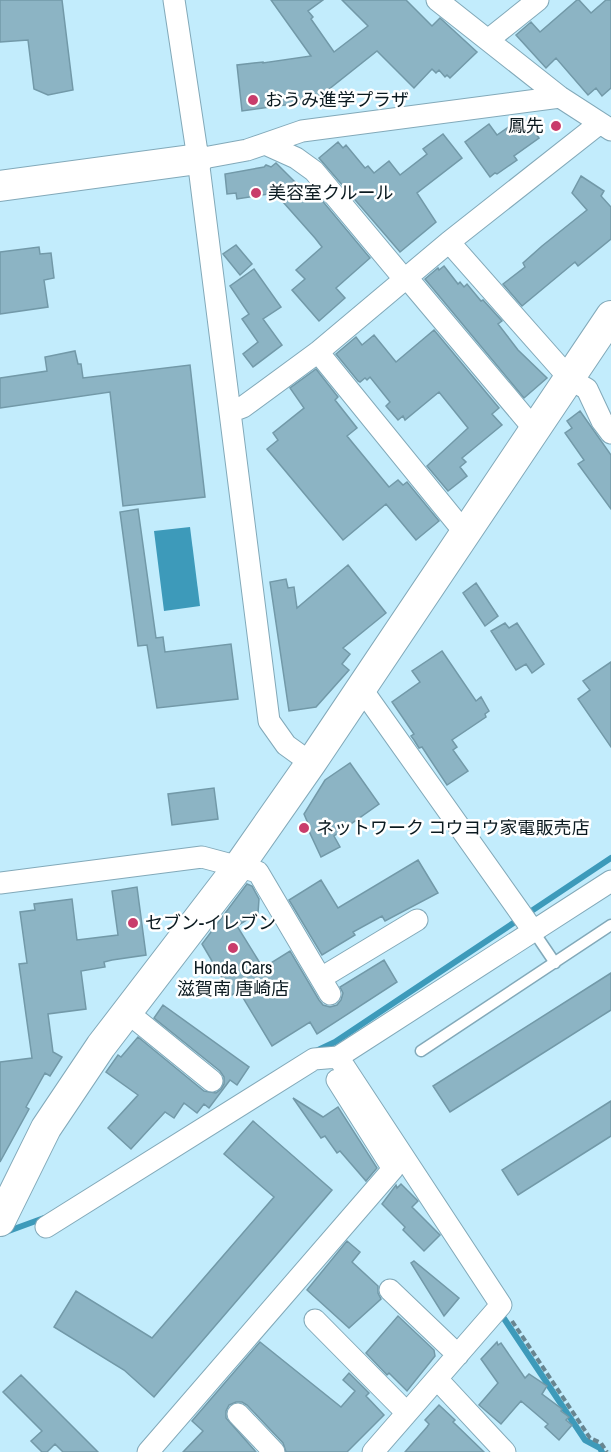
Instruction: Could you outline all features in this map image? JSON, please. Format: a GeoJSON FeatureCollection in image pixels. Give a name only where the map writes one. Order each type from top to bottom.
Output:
{"type":"FeatureCollection","features":[{"type":"Feature","properties":{"kind":"street"},"geometry":{"type":"LineString","coordinates":[[174,0],[198,159],[269,721],[286,746],[311,763]]}},
{"type":"Feature","properties":{"kind":"street"},"geometry":{"type":"LineString","coordinates":[[230,412],[243,407],[318,352],[450,242],[606,127],[560,97],[437,0]]}},
{"type":"Feature","properties":{"kind":"street"},"geometry":{"type":"LineString","coordinates":[[488,40],[538,0]]}},
{"type":"Feature","properties":{"kind":"street"},"geometry":{"type":"LineString","coordinates":[[0,186],[198,159],[247,150],[302,130],[560,97]]}},
{"type":"Feature","properties":{"kind":"street"},"geometry":{"type":"LineString","coordinates":[[265,144],[296,158],[314,171],[535,430]]}},
{"type":"Feature","properties":{"kind":"street"},"geometry":{"type":"LineString","coordinates":[[450,242],[570,379],[586,389],[611,434]]}},
{"type":"Feature","properties":{"kind":"street"},"geometry":{"type":"LineString","coordinates":[[0,1220],[46,1128],[101,1046],[239,866],[311,763],[611,316]]}},
{"type":"Feature","properties":{"kind":"street"},"geometry":{"type":"LineString","coordinates":[[318,352],[465,533]]}},
{"type":"Feature","properties":{"kind":"street"},"geometry":{"type":"LineString","coordinates":[[361,688],[533,930]]}},
{"type":"Feature","properties":{"kind":"street"},"geometry":{"type":"LineString","coordinates":[[0,883],[202,857],[258,872],[325,986],[417,920]]}},
{"type":"Feature","properties":{"kind":"street"},"geometry":{"type":"LineString","coordinates":[[46,1227],[314,1059],[331,1057],[611,881]]}},
{"type":"Feature","properties":{"kind":"street"},"geometry":{"type":"LineString","coordinates":[[127,1012],[212,1081]]}},
{"type":"Feature","properties":{"kind":"street"},"geometry":{"type":"LineString","coordinates":[[331,1057],[398,1162],[501,1305],[373,1452]]}},
{"type":"Feature","properties":{"kind":"street"},"geometry":{"type":"LineString","coordinates":[[148,1452],[398,1162]]}},
{"type":"Feature","properties":{"kind":"street"},"geometry":{"type":"LineString","coordinates":[[390,1290],[458,1355]]}},
{"type":"Feature","properties":{"kind":"street"},"geometry":{"type":"LineString","coordinates":[[315,1320],[406,1413]]}},
{"type":"Feature","properties":{"kind":"street"},"geometry":{"type":"LineString","coordinates":[[437,1379],[505,1452]]}},
{"type":"Feature","properties":{"kind":"street"},"geometry":{"type":"LineString","coordinates":[[238,1414],[274,1452]]}},
{"type":"Feature","properties":{"kind":"lane"},"geometry":{"type":"LineString","coordinates":[[421,1051],[611,925]]}},
{"type":"Feature","properties":{"kind":"lane"},"geometry":{"type":"LineString","coordinates":[[533,930],[555,963]]}},
{"type":"Feature","properties":{"kind":"path"},"geometry":{"type":"LineString","coordinates":[[501,1305],[590,1438],[601,1443],[607,1452]]}},
{"type":"Feature","properties":{"kind":"water"},"geometry":{"type":"Polygon","coordinates":[[[190,527],[200,606],[164,611],[154,531],[190,527]]]}},
{"type":"Feature","properties":{"kind":"building"},"geometry":{"type":"Polygon","coordinates":[[[0,0],[62,0],[73,90],[48,95],[34,89],[28,40],[0,42],[0,0]]]}},
{"type":"Feature","properties":{"kind":"building"},"geometry":{"type":"Polygon","coordinates":[[[271,0],[323,0],[308,11],[334,52],[368,26],[342,0],[406,0],[432,26],[440,18],[477,52],[450,78],[447,75],[445,77],[439,70],[436,73],[432,69],[414,88],[377,51],[314,101],[242,111],[237,65],[311,56],[271,0]]]}},
{"type":"Feature","properties":{"kind":"building"},"geometry":{"type":"Polygon","coordinates":[[[577,0],[591,13],[606,0],[611,0],[611,88],[602,96],[596,88],[588,95],[556,58],[546,68],[516,35],[531,22],[540,32],[577,0]]]}},
{"type":"Feature","properties":{"kind":"building"},"geometry":{"type":"Polygon","coordinates":[[[523,117],[539,138],[514,156],[517,160],[490,177],[465,142],[489,124],[497,135],[523,117]]]}},
{"type":"Feature","properties":{"kind":"building"},"geometry":{"type":"Polygon","coordinates":[[[443,134],[462,158],[417,193],[436,222],[400,252],[319,158],[338,142],[343,148],[346,145],[365,168],[368,166],[374,173],[389,161],[400,175],[427,154],[423,149],[443,134]]]}},
{"type":"Feature","properties":{"kind":"building"},"geometry":{"type":"Polygon","coordinates":[[[276,163],[302,189],[310,186],[370,258],[336,288],[345,298],[319,321],[292,290],[305,279],[296,270],[322,247],[275,193],[237,199],[236,193],[227,194],[225,174],[266,165],[271,167],[276,163]]]}},
{"type":"Feature","properties":{"kind":"building"},"geometry":{"type":"Polygon","coordinates":[[[581,176],[604,191],[601,196],[611,207],[611,239],[578,266],[575,262],[522,306],[503,284],[525,267],[523,263],[542,246],[587,210],[572,193],[581,176]]]}},
{"type":"Feature","properties":{"kind":"building"},"geometry":{"type":"Polygon","coordinates":[[[236,245],[252,264],[240,275],[223,254],[236,245]]]}},
{"type":"Feature","properties":{"kind":"building"},"geometry":{"type":"Polygon","coordinates":[[[39,247],[40,254],[51,253],[54,278],[44,280],[48,307],[0,314],[0,252],[39,247]]]}},
{"type":"Feature","properties":{"kind":"building"},"geometry":{"type":"Polygon","coordinates":[[[444,266],[458,284],[460,282],[464,287],[467,284],[481,301],[483,300],[502,321],[498,324],[518,350],[547,378],[524,398],[425,279],[444,266]]]}},
{"type":"Feature","properties":{"kind":"building"},"geometry":{"type":"Polygon","coordinates":[[[254,269],[281,307],[263,319],[282,345],[253,367],[243,354],[258,342],[242,319],[249,314],[230,286],[254,269]]]}},
{"type":"Feature","properties":{"kind":"building"},"geometry":{"type":"Polygon","coordinates":[[[434,330],[499,408],[492,414],[502,425],[462,458],[466,462],[460,467],[467,476],[448,491],[427,466],[468,428],[439,392],[405,420],[403,416],[398,420],[386,406],[390,402],[370,377],[367,380],[365,378],[358,381],[336,354],[356,337],[362,345],[374,335],[396,362],[434,330]]]}},
{"type":"Feature","properties":{"kind":"building"},"geometry":{"type":"Polygon","coordinates":[[[75,351],[78,364],[81,364],[83,378],[190,365],[205,497],[123,506],[110,392],[0,408],[0,378],[47,371],[45,357],[75,351]]]}},
{"type":"Feature","properties":{"kind":"building"},"geometry":{"type":"Polygon","coordinates":[[[316,369],[338,397],[335,400],[357,428],[347,436],[389,487],[398,480],[403,485],[407,482],[439,521],[416,540],[386,504],[343,540],[267,449],[278,440],[273,433],[304,408],[290,388],[316,369]]]}},
{"type":"Feature","properties":{"kind":"building"},"geometry":{"type":"Polygon","coordinates":[[[580,411],[611,455],[611,509],[578,464],[584,460],[565,433],[572,428],[567,421],[580,411]]]}},
{"type":"Feature","properties":{"kind":"building"},"geometry":{"type":"Polygon","coordinates":[[[138,509],[156,638],[163,637],[165,652],[231,644],[238,699],[157,708],[147,645],[138,646],[120,512],[138,509]]]}},
{"type":"Feature","properties":{"kind":"building"},"geometry":{"type":"Polygon","coordinates":[[[348,565],[386,613],[343,648],[350,654],[342,664],[349,670],[316,707],[289,711],[270,582],[286,579],[288,588],[294,587],[297,608],[348,565]]]}},
{"type":"Feature","properties":{"kind":"building"},"geometry":{"type":"Polygon","coordinates":[[[476,583],[498,616],[485,626],[463,593],[476,583]]]}},
{"type":"Feature","properties":{"kind":"building"},"geometry":{"type":"Polygon","coordinates":[[[505,623],[509,628],[517,623],[544,664],[532,673],[526,664],[516,670],[491,631],[505,623]]]}},
{"type":"Feature","properties":{"kind":"building"},"geometry":{"type":"Polygon","coordinates":[[[442,651],[476,701],[481,697],[489,711],[485,714],[486,717],[452,740],[457,747],[453,750],[468,771],[447,785],[422,747],[419,748],[411,736],[414,734],[392,702],[420,682],[412,671],[442,651]]]}},
{"type":"Feature","properties":{"kind":"building"},"geometry":{"type":"Polygon","coordinates":[[[611,662],[611,747],[578,699],[590,690],[583,681],[611,662]]]}},
{"type":"Feature","properties":{"kind":"building"},"geometry":{"type":"Polygon","coordinates":[[[350,763],[379,804],[334,836],[340,847],[321,857],[304,814],[325,780],[350,763]]]}},
{"type":"Feature","properties":{"kind":"building"},"geometry":{"type":"Polygon","coordinates":[[[214,788],[218,819],[172,825],[168,794],[214,788]]]}},
{"type":"Feature","properties":{"kind":"building"},"geometry":{"type":"Polygon","coordinates":[[[418,860],[438,893],[385,921],[382,916],[353,932],[355,935],[322,955],[289,900],[321,880],[338,908],[418,860]]]}},
{"type":"Feature","properties":{"kind":"building"},"geometry":{"type":"Polygon","coordinates":[[[247,884],[252,886],[259,899],[258,913],[237,926],[263,968],[290,951],[319,1000],[323,1005],[330,1007],[337,1005],[341,1000],[343,993],[340,987],[384,960],[397,982],[317,1034],[310,1022],[272,1046],[239,991],[232,995],[202,944],[247,884]]]}},
{"type":"Feature","properties":{"kind":"building"},"geometry":{"type":"Polygon","coordinates":[[[137,887],[146,955],[112,960],[104,962],[105,967],[81,971],[86,1009],[48,1014],[53,1052],[62,1057],[50,1076],[45,1073],[26,1107],[29,1109],[0,1162],[0,1062],[32,1058],[19,964],[27,963],[20,912],[35,910],[34,904],[72,899],[77,940],[118,935],[112,891],[137,887]]]}},
{"type":"Feature","properties":{"kind":"building"},"geometry":{"type":"Polygon","coordinates":[[[611,973],[611,1010],[450,1112],[433,1086],[611,973]]]}},
{"type":"Feature","properties":{"kind":"building"},"geometry":{"type":"Polygon","coordinates":[[[163,1005],[249,1067],[237,1085],[230,1080],[209,1108],[204,1104],[197,1113],[184,1103],[174,1118],[165,1112],[131,1149],[108,1128],[138,1095],[106,1072],[118,1055],[121,1057],[138,1037],[204,1091],[216,1093],[224,1084],[224,1077],[220,1071],[154,1018],[163,1005]]]}},
{"type":"Feature","properties":{"kind":"building"},"geometry":{"type":"Polygon","coordinates":[[[293,1098],[323,1117],[338,1107],[377,1168],[366,1181],[340,1151],[337,1153],[325,1136],[321,1138],[293,1098]]]}},
{"type":"Feature","properties":{"kind":"building"},"geometry":{"type":"Polygon","coordinates":[[[611,1101],[611,1136],[518,1195],[502,1170],[611,1101]]]}},
{"type":"Feature","properties":{"kind":"building"},"geometry":{"type":"Polygon","coordinates":[[[253,1121],[332,1190],[154,1397],[124,1370],[54,1327],[76,1291],[152,1338],[274,1197],[224,1154],[253,1121]]]}},
{"type":"Feature","properties":{"kind":"building"},"geometry":{"type":"Polygon","coordinates":[[[401,1184],[418,1201],[412,1207],[440,1235],[424,1251],[403,1230],[405,1227],[382,1204],[396,1185],[397,1188],[401,1184]]]}},
{"type":"Feature","properties":{"kind":"building"},"geometry":{"type":"Polygon","coordinates":[[[347,1241],[360,1252],[352,1262],[378,1286],[381,1299],[349,1328],[307,1290],[347,1241]]]}},
{"type":"Feature","properties":{"kind":"building"},"geometry":{"type":"Polygon","coordinates":[[[414,1261],[459,1298],[444,1316],[411,1263],[414,1261]]]}},
{"type":"Feature","properties":{"kind":"building"},"geometry":{"type":"Polygon","coordinates":[[[398,1316],[434,1350],[435,1356],[407,1391],[389,1373],[387,1375],[366,1353],[398,1316]]]}},
{"type":"Feature","properties":{"kind":"building"},"geometry":{"type":"Polygon","coordinates":[[[260,1342],[341,1407],[355,1391],[343,1380],[349,1373],[369,1393],[366,1396],[384,1415],[347,1452],[286,1452],[283,1443],[247,1405],[236,1402],[229,1405],[226,1418],[256,1452],[183,1452],[203,1431],[192,1421],[260,1342]]]}},
{"type":"Feature","properties":{"kind":"building"},"geometry":{"type":"Polygon","coordinates":[[[497,1342],[498,1345],[501,1343],[525,1378],[529,1374],[547,1386],[542,1394],[569,1417],[566,1420],[572,1425],[559,1440],[545,1427],[548,1424],[521,1401],[501,1424],[479,1405],[498,1383],[481,1359],[497,1342]]]}},
{"type":"Feature","properties":{"kind":"building"},"geometry":{"type":"Polygon","coordinates":[[[21,1375],[98,1452],[63,1452],[55,1444],[47,1452],[42,1452],[31,1441],[42,1431],[3,1392],[21,1375]]]}},
{"type":"Feature","properties":{"kind":"building"},"geometry":{"type":"Polygon","coordinates":[[[439,1405],[484,1452],[405,1452],[427,1427],[429,1424],[425,1420],[439,1405]]]}},
{"type":"Feature","properties":{"kind":"waterway"},"geometry":{"type":"LineString","coordinates":[[316,1051],[335,1042],[611,858]]}},
{"type":"Feature","properties":{"kind":"waterway"},"geometry":{"type":"LineString","coordinates":[[3,1233],[44,1218]]}},
{"type":"Feature","properties":{"kind":"waterway"},"geometry":{"type":"LineString","coordinates":[[499,1311],[585,1440],[600,1448],[602,1452]]}},
{"type":"Feature","properties":{"kind":"place","name":"おうみ進学プラザ"},"geometry":{"type":"Point","coordinates":[253,100]}},
{"type":"Feature","properties":{"kind":"place","name":"鳳先"},"geometry":{"type":"Point","coordinates":[556,126]}},
{"type":"Feature","properties":{"kind":"place","name":"美容室クルール"},"geometry":{"type":"Point","coordinates":[256,193]}},
{"type":"Feature","properties":{"kind":"place","name":"ネットワーク コウヨウ家電販売店"},"geometry":{"type":"Point","coordinates":[304,828]}},
{"type":"Feature","properties":{"kind":"place","name":"セブン-イレブン"},"geometry":{"type":"Point","coordinates":[133,923]}},
{"type":"Feature","properties":{"kind":"place","name":"Honda Cars 滋賀南 唐崎店"},"geometry":{"type":"Point","coordinates":[233,948]}}]}
